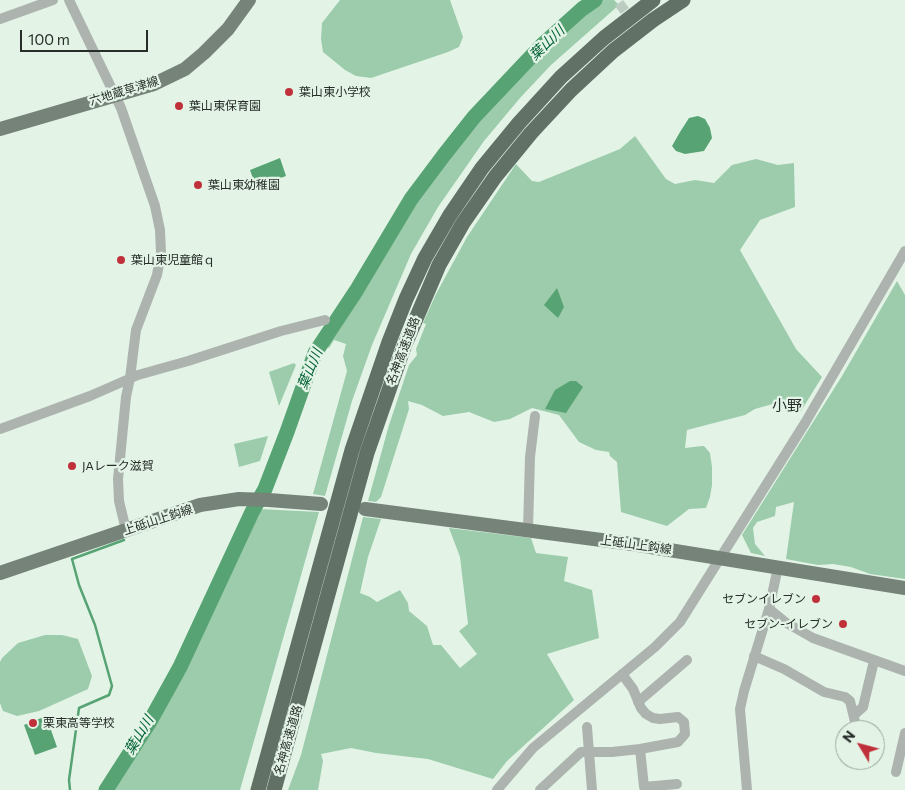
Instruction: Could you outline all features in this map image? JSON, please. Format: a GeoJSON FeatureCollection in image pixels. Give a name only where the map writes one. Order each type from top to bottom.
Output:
{"type":"FeatureCollection","features":[{"type":"Feature","properties":{"kind":"highway","name":"名神高速道路"},"geometry":{"type":"LineString","coordinates":[[258,790],[352,450],[389,342],[425,258],[455,207],[482,168],[519,123],[561,77],[604,38],[653,0]]}},
{"type":"Feature","properties":{"kind":"highway","name":"名神高速道路"},"geometry":{"type":"LineString","coordinates":[[274,790],[367,453],[404,347],[439,265],[463,223],[501,169],[530,133],[571,90],[613,52],[653,20],[683,0]]}},
{"type":"Feature","properties":{"kind":"highway"},"geometry":{"type":"LineString","coordinates":[[282,790],[338,562]]}},
{"type":"Feature","properties":{"kind":"main road","name":"六地蔵草津線"},"geometry":{"type":"LineString","coordinates":[[0,129],[154,84],[185,69],[228,30],[249,0]]}},
{"type":"Feature","properties":{"kind":"main road","name":"上砥山上鈎線"},"geometry":{"type":"LineString","coordinates":[[0,573],[200,505],[239,500],[321,504]]}},
{"type":"Feature","properties":{"kind":"main road","name":"上砥山上鈎線"},"geometry":{"type":"LineString","coordinates":[[365,510],[632,544],[905,588]]}},
{"type":"Feature","properties":{"kind":"street"},"geometry":{"type":"LineString","coordinates":[[0,19],[53,0]]}},
{"type":"Feature","properties":{"kind":"street"},"geometry":{"type":"LineString","coordinates":[[69,0],[116,94],[155,206],[160,230],[161,253],[157,275],[136,330],[126,397],[118,479],[119,501],[126,530]]}},
{"type":"Feature","properties":{"kind":"street"},"geometry":{"type":"LineString","coordinates":[[497,790],[534,748],[655,647],[680,622],[804,423],[905,250]]}},
{"type":"Feature","properties":{"kind":"street"},"geometry":{"type":"LineString","coordinates":[[0,429],[90,396],[138,375],[281,331],[325,320]]}},
{"type":"Feature","properties":{"kind":"street"},"geometry":{"type":"LineString","coordinates":[[528,530],[530,457],[536,416]]}},
{"type":"Feature","properties":{"kind":"street"},"geometry":{"type":"LineString","coordinates":[[747,790],[740,710],[769,608],[778,567]]}},
{"type":"Feature","properties":{"kind":"street"},"geometry":{"type":"LineString","coordinates":[[769,608],[785,622],[813,638],[905,672]]}},
{"type":"Feature","properties":{"kind":"street"},"geometry":{"type":"LineString","coordinates":[[754,656],[784,669],[824,692],[845,697],[850,701],[855,720]]}},
{"type":"Feature","properties":{"kind":"street"},"geometry":{"type":"LineString","coordinates":[[638,702],[687,660]]}},
{"type":"Feature","properties":{"kind":"street"},"geometry":{"type":"LineString","coordinates":[[854,716],[864,708],[874,661]]}},
{"type":"Feature","properties":{"kind":"street"},"geometry":{"type":"LineString","coordinates":[[540,790],[581,752],[612,752],[640,749],[678,742],[684,734],[684,722],[678,717],[660,719],[646,714],[638,702],[633,688],[622,674]]}},
{"type":"Feature","properties":{"kind":"street"},"geometry":{"type":"LineString","coordinates":[[587,727],[592,790]]}},
{"type":"Feature","properties":{"kind":"street"},"geometry":{"type":"LineString","coordinates":[[896,772],[905,733]]}},
{"type":"Feature","properties":{"kind":"street"},"geometry":{"type":"LineString","coordinates":[[640,749],[644,787],[677,784]]}},
{"type":"Feature","properties":{"kind":"shaded area"},"geometry":{"type":"Polygon","coordinates":[[[340,0],[450,0],[463,37],[459,47],[448,52],[371,78],[356,76],[345,70],[323,52],[321,39],[322,23],[340,0]]]}},
{"type":"Feature","properties":{"kind":"shaded area"},"geometry":{"type":"Polygon","coordinates":[[[600,0],[614,0],[619,5],[551,65],[520,98],[484,141],[438,207],[411,254],[372,345],[352,401],[325,496],[313,494],[347,371],[343,356],[346,344],[334,340],[329,348],[323,345],[357,296],[373,265],[412,204],[465,135],[492,103],[557,37],[600,0]]]}},
{"type":"Feature","properties":{"kind":"shaded area"},"geometry":{"type":"Polygon","coordinates":[[[698,116],[705,119],[710,128],[712,138],[704,151],[685,154],[676,151],[672,146],[680,132],[689,118],[698,116]]]}},
{"type":"Feature","properties":{"kind":"shaded area"},"geometry":{"type":"Polygon","coordinates":[[[635,136],[666,179],[675,184],[695,180],[714,183],[732,165],[756,159],[778,165],[794,163],[795,207],[760,220],[740,250],[796,349],[822,377],[801,411],[776,403],[755,409],[745,415],[687,430],[685,448],[704,446],[710,453],[712,485],[710,497],[706,508],[689,509],[667,526],[621,512],[617,462],[610,456],[609,452],[596,450],[579,442],[559,415],[532,408],[510,419],[494,422],[469,412],[443,416],[422,405],[408,401],[409,409],[381,497],[376,502],[368,501],[389,425],[409,365],[417,355],[416,349],[426,324],[423,323],[436,294],[467,237],[516,164],[532,181],[539,182],[620,149],[635,136]]]}},
{"type":"Feature","properties":{"kind":"shaded area"},"geometry":{"type":"Polygon","coordinates":[[[280,158],[286,176],[256,187],[250,170],[280,158]]]}},
{"type":"Feature","properties":{"kind":"shaded area"},"geometry":{"type":"Polygon","coordinates":[[[897,281],[905,295],[905,579],[870,574],[851,567],[833,564],[818,565],[786,559],[794,502],[776,507],[775,516],[757,522],[753,528],[755,544],[765,556],[751,553],[742,535],[842,376],[897,281]]]}},
{"type":"Feature","properties":{"kind":"shaded area"},"geometry":{"type":"Polygon","coordinates":[[[557,288],[564,307],[558,318],[544,305],[557,288]]]}},
{"type":"Feature","properties":{"kind":"shaded area"},"geometry":{"type":"Polygon","coordinates":[[[294,363],[296,365],[279,406],[269,372],[294,363]]]}},
{"type":"Feature","properties":{"kind":"shaded area"},"geometry":{"type":"Polygon","coordinates":[[[570,381],[576,381],[583,387],[566,413],[545,409],[555,390],[570,381]]]}},
{"type":"Feature","properties":{"kind":"shaded area"},"geometry":{"type":"Polygon","coordinates":[[[268,436],[260,461],[239,467],[234,444],[268,436]]]}},
{"type":"Feature","properties":{"kind":"shaded area"},"geometry":{"type":"Polygon","coordinates":[[[258,509],[319,512],[240,790],[112,790],[185,673],[258,509]]]}},
{"type":"Feature","properties":{"kind":"shaded area"},"geometry":{"type":"Polygon","coordinates":[[[363,517],[381,519],[368,557],[360,593],[377,602],[400,590],[408,603],[409,611],[427,626],[433,645],[441,645],[460,668],[477,654],[459,631],[468,624],[460,557],[449,528],[531,538],[536,553],[568,557],[564,581],[592,590],[599,638],[547,654],[574,700],[507,761],[493,779],[428,759],[351,748],[321,754],[323,761],[318,790],[288,790],[301,755],[363,517]]]}},
{"type":"Feature","properties":{"kind":"shaded area"},"geometry":{"type":"Polygon","coordinates":[[[45,635],[62,635],[78,639],[92,676],[88,689],[39,711],[17,716],[3,711],[0,703],[0,662],[2,658],[18,643],[45,635]]]}},
{"type":"Feature","properties":{"kind":"shaded area"},"geometry":{"type":"Polygon","coordinates":[[[46,716],[57,747],[35,755],[24,725],[46,716]]]}},
{"type":"Feature","properties":{"kind":"waterway","name":"葉山川"},"geometry":{"type":"LineString","coordinates":[[106,790],[149,723],[180,667],[252,512],[265,489],[315,353],[356,291],[411,199],[474,117],[543,44],[582,9],[595,0]]}},
{"type":"Feature","properties":{"kind":"waterway"},"geometry":{"type":"LineString","coordinates":[[70,790],[69,780],[79,708],[109,695],[112,686],[95,625],[79,585],[72,559],[124,540]]}},
{"type":"Feature","properties":{"kind":"tunnel"},"geometry":{"type":"LineString","coordinates":[[619,3],[633,22]]}},
{"type":"Feature","properties":{"kind":"place","name":"葉山東小学校"},"geometry":{"type":"Point","coordinates":[289,92]}},
{"type":"Feature","properties":{"kind":"place","name":"葉山東保育園"},"geometry":{"type":"Point","coordinates":[179,106]}},
{"type":"Feature","properties":{"kind":"place","name":"葉山東幼稚園"},"geometry":{"type":"Point","coordinates":[198,185]}},
{"type":"Feature","properties":{"kind":"place","name":"葉山東児童館ｑ"},"geometry":{"type":"Point","coordinates":[121,260]}},
{"type":"Feature","properties":{"kind":"place","name":"JAレーク滋賀"},"geometry":{"type":"Point","coordinates":[72,466]}},
{"type":"Feature","properties":{"kind":"place","name":"セブンイレブン"},"geometry":{"type":"Point","coordinates":[816,599]}},
{"type":"Feature","properties":{"kind":"place","name":"セブン-イレブン"},"geometry":{"type":"Point","coordinates":[843,624]}},
{"type":"Feature","properties":{"kind":"place","name":"栗東高等学校"},"geometry":{"type":"Point","coordinates":[33,723]}},
{"type":"Feature","properties":{"kind":"district","name":"小野"},"geometry":{"type":"Point","coordinates":[787,406]}}]}
